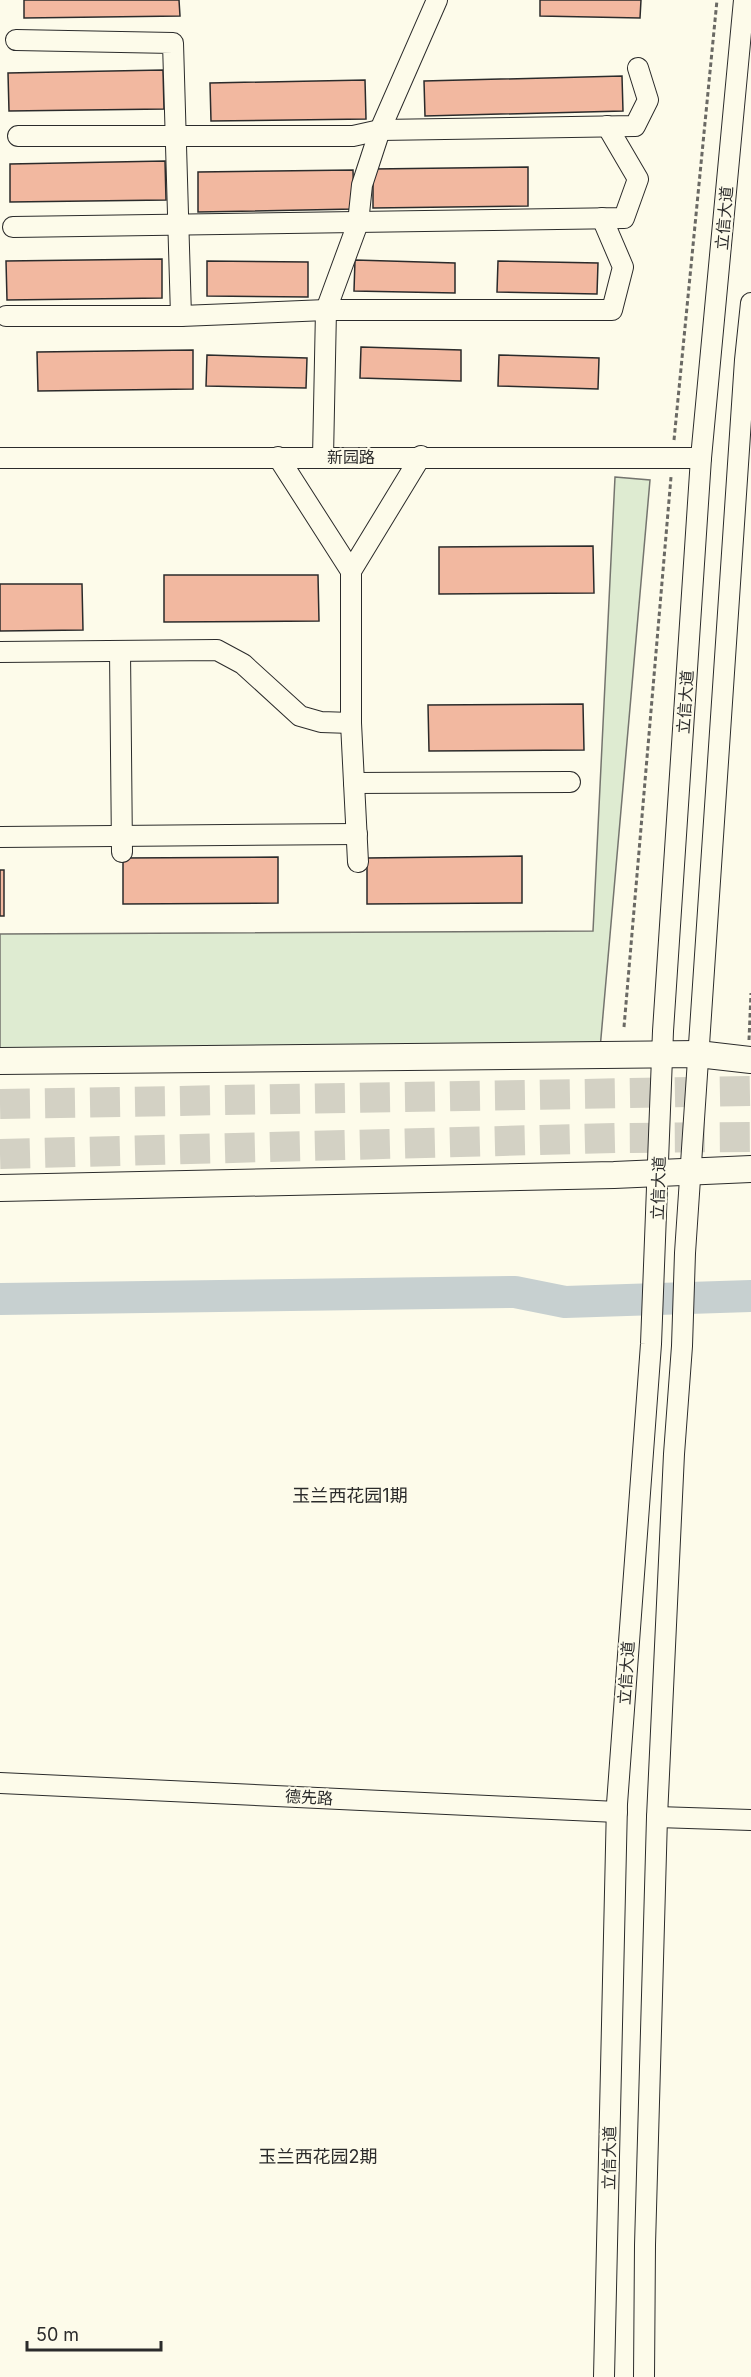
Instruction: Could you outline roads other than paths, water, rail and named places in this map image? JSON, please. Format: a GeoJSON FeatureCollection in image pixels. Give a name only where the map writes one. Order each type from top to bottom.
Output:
{"type":"FeatureCollection","features":[{"type":"Feature","properties":{"kind":"main road"},"geometry":{"type":"LineString","coordinates":[[0,1061],[662,1056],[750,1053]]}},
{"type":"Feature","properties":{"kind":"main road"},"geometry":{"type":"LineString","coordinates":[[0,1188],[603,1176],[751,1169]]}},
{"type":"Feature","properties":{"kind":"street"},"geometry":{"type":"LineString","coordinates":[[323,457],[326,310],[358,223],[362,185],[380,130],[437,0]]}},
{"type":"Feature","properties":{"kind":"street","name":"立信大道"},"geometry":{"type":"LineString","coordinates":[[604,2377],[617,1817],[651,1344],[662,1056],[701,460],[744,0]]}},
{"type":"Feature","properties":{"kind":"street"},"geometry":{"type":"LineString","coordinates":[[16,40],[173,43],[181,316]]}},
{"type":"Feature","properties":{"kind":"street"},"geometry":{"type":"LineString","coordinates":[[18,136],[353,136],[380,130],[635,126],[648,100],[638,68]]}},
{"type":"Feature","properties":{"kind":"street"},"geometry":{"type":"LineString","coordinates":[[13,227],[624,218],[638,179],[607,126]]}},
{"type":"Feature","properties":{"kind":"street"},"geometry":{"type":"LineString","coordinates":[[6,316],[181,316],[326,310],[612,310],[622,267],[602,218]]}},
{"type":"Feature","properties":{"kind":"street","name":"立信大道"},"geometry":{"type":"LineString","coordinates":[[644,2377],[645,2245],[657,1821],[674,1454],[698,1054],[746,431],[751,303]]}},
{"type":"Feature","properties":{"kind":"street","name":"新园路"},"geometry":{"type":"LineString","coordinates":[[0,468],[323,457],[419,459]]}},
{"type":"Feature","properties":{"kind":"street","name":"新园路"},"geometry":{"type":"LineString","coordinates":[[0,458],[701,460]]}},
{"type":"Feature","properties":{"kind":"street"},"geometry":{"type":"LineString","coordinates":[[358,862],[351,723],[351,571],[419,459]]}},
{"type":"Feature","properties":{"kind":"street"},"geometry":{"type":"LineString","coordinates":[[279,460],[351,571]]}},
{"type":"Feature","properties":{"kind":"street"},"geometry":{"type":"LineString","coordinates":[[0,652],[217,650],[243,664],[300,716],[321,723],[351,723]]}},
{"type":"Feature","properties":{"kind":"street"},"geometry":{"type":"LineString","coordinates":[[120,651],[122,844]]}},
{"type":"Feature","properties":{"kind":"street"},"geometry":{"type":"LineString","coordinates":[[354,783],[570,782]]}},
{"type":"Feature","properties":{"kind":"street"},"geometry":{"type":"LineString","coordinates":[[0,837],[122,844],[357,834]]}},
{"type":"Feature","properties":{"kind":"street","name":"德先路"},"geometry":{"type":"LineString","coordinates":[[0,1782],[617,1817]]}},
{"type":"Feature","properties":{"kind":"street","name":"德先路"},"geometry":{"type":"LineString","coordinates":[[0,1792],[617,1817]]}},
{"type":"Feature","properties":{"kind":"street"},"geometry":{"type":"LineString","coordinates":[[657,1821],[751,1820]]}},
{"type":"Feature","properties":{"kind":"street"},"geometry":{"type":"LineString","coordinates":[[657,1821],[751,1829]]}},
{"type":"Feature","properties":{"kind":"waterway"},"geometry":{"type":"LineString","coordinates":[[0,1299],[515,1292],[565,1302],[751,1296]]}},
{"type":"Feature","properties":{"kind":"tunnel"},"geometry":{"type":"LineString","coordinates":[[0,1104],[751,1091]]}},
{"type":"Feature","properties":{"kind":"tunnel"},"geometry":{"type":"LineString","coordinates":[[0,1154],[616,1138],[751,1137]]}},
{"type":"Feature","properties":{"kind":"district","name":"玉兰西花园1期"},"geometry":{"type":"Point","coordinates":[350,1495]}},
{"type":"Feature","properties":{"kind":"district","name":"玉兰西花园2期"},"geometry":{"type":"Point","coordinates":[318,2156]}}]}
